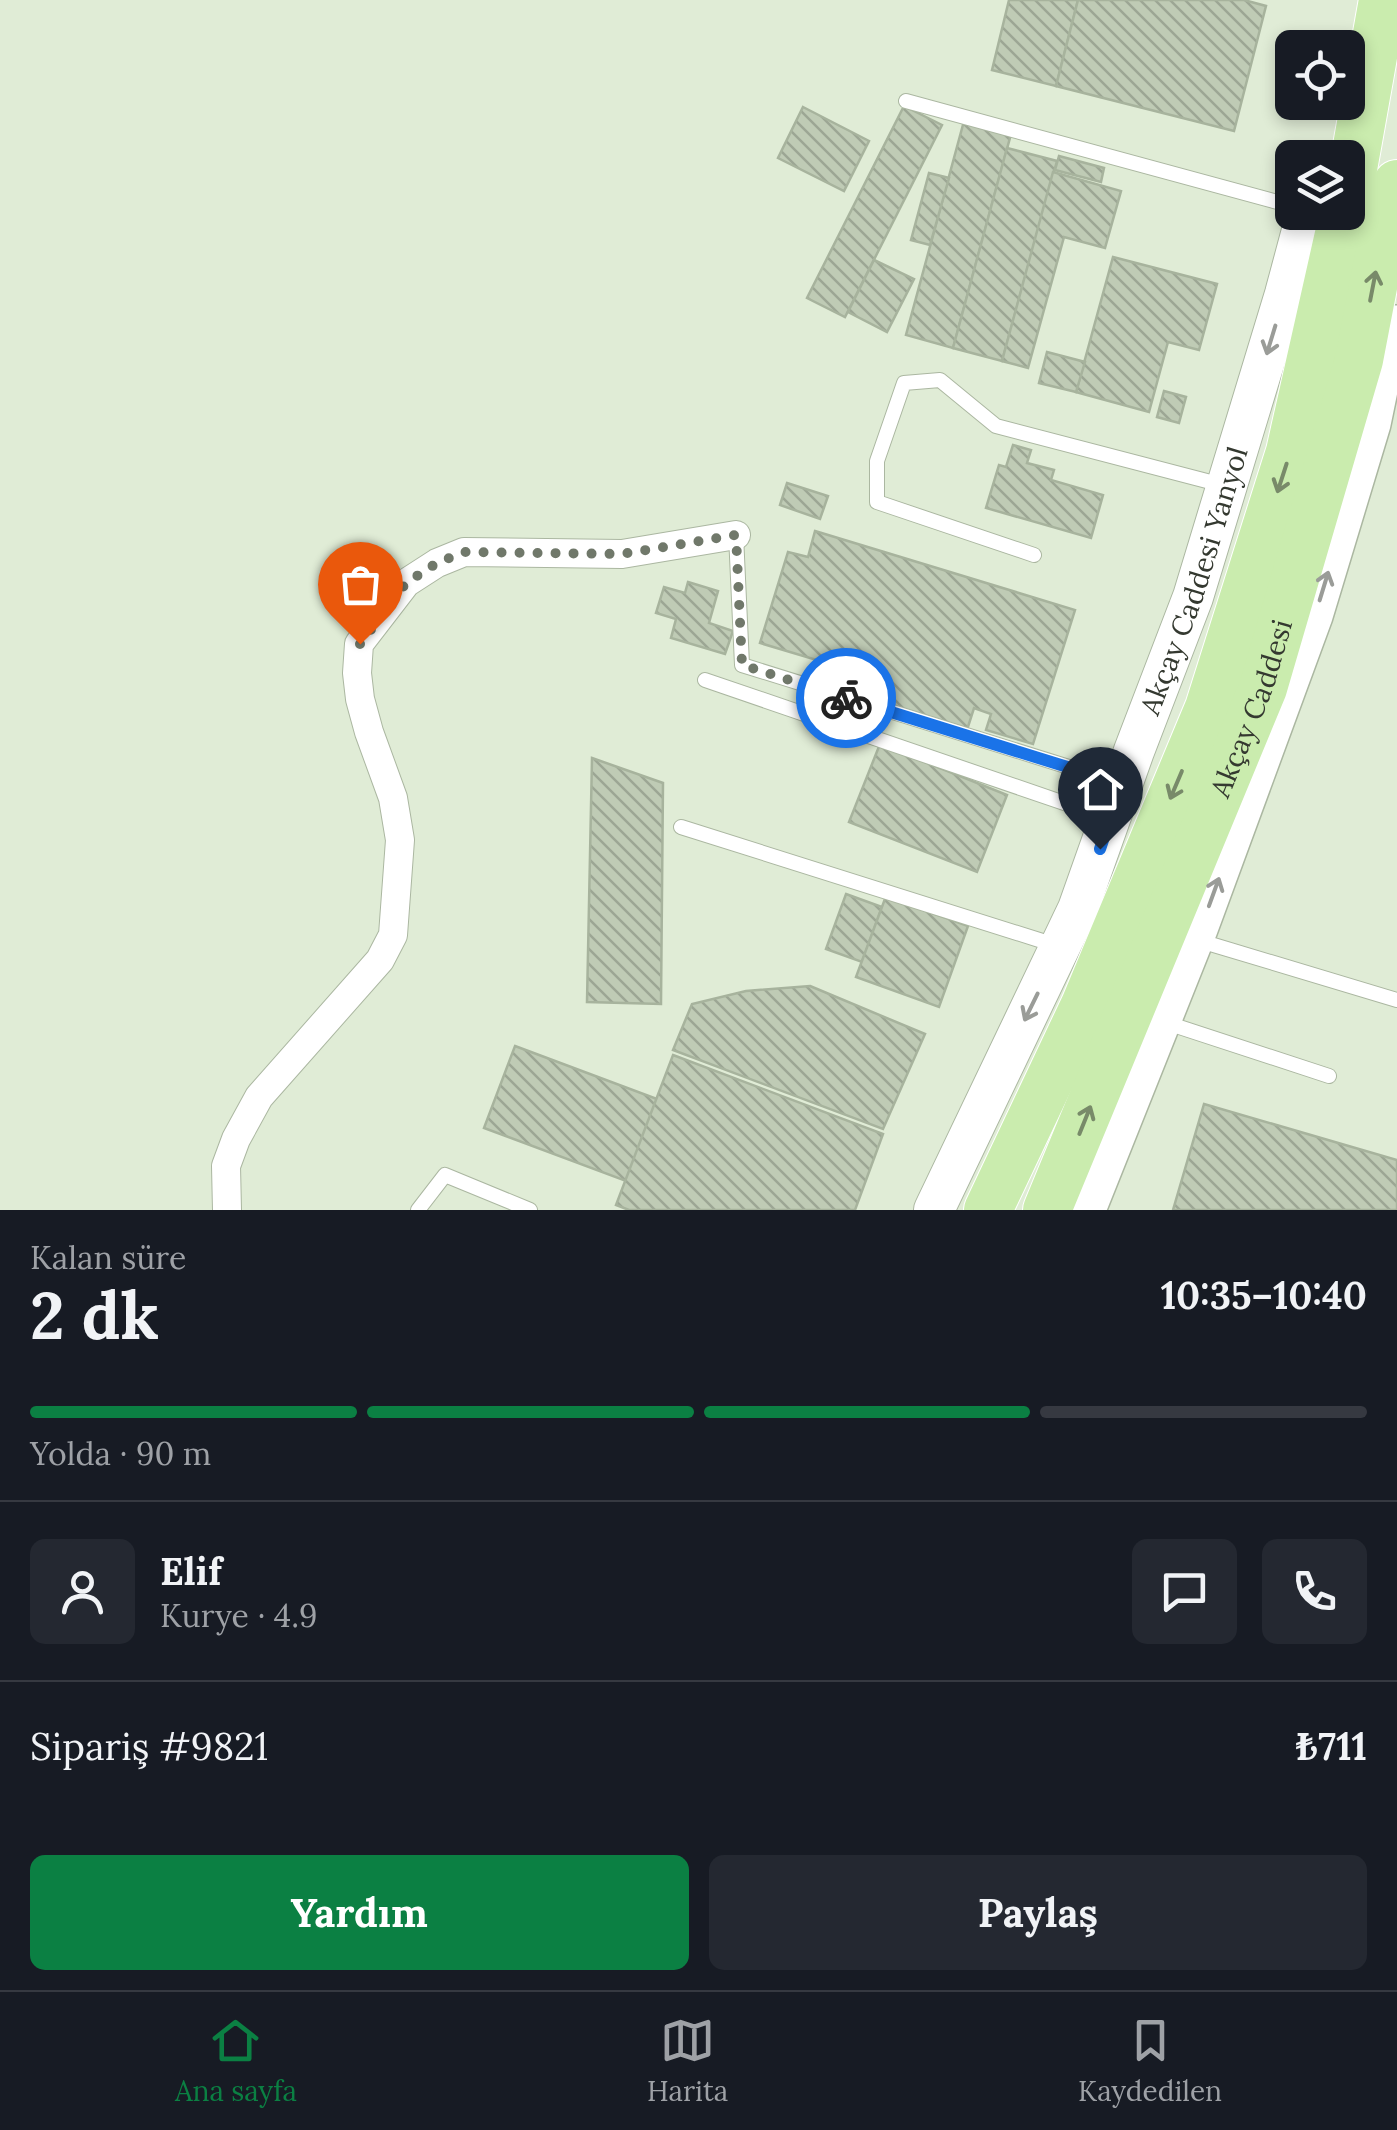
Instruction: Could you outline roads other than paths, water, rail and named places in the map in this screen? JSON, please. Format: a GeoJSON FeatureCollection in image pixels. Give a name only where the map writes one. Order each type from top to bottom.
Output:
{"type":"FeatureCollection","features":[{"type":"Feature","properties":{"kind":"highway"},"geometry":{"type":"LineString","coordinates":[[1352,140],[1382,0]]}},
{"type":"Feature","properties":{"kind":"highway","name":"Akçay Caddesi"},"geometry":{"type":"LineString","coordinates":[[1047,1210],[1263,688],[1359,360],[1397,184]]}},
{"type":"Feature","properties":{"kind":"highway","name":"Akçay Caddesi"},"geometry":{"type":"LineString","coordinates":[[988,1210],[1085,1005],[1208,708],[1290,452],[1340,230]]}},
{"type":"Feature","properties":{"kind":"main road","name":"Akçay Caddesi Yanyol"},"geometry":{"type":"LineString","coordinates":[[934,1210],[1078,909],[1194,597],[1302,230]]}},
{"type":"Feature","properties":{"kind":"street"},"geometry":{"type":"LineString","coordinates":[[1088,1210],[1196,940],[1315,616],[1372,424],[1397,323]]}},
{"type":"Feature","properties":{"kind":"street"},"geometry":{"type":"LineString","coordinates":[[227,1210],[226,1166],[236,1138],[260,1096],[380,960],[393,936],[400,840],[392,798],[360,699],[357,673],[360,644],[381,614],[406,583],[437,563],[464,552],[622,554],[736,535]]}},
{"type":"Feature","properties":{"kind":"lane"},"geometry":{"type":"LineString","coordinates":[[906,101],[1275,201]]}},
{"type":"Feature","properties":{"kind":"lane"},"geometry":{"type":"LineString","coordinates":[[1034,555],[877,502],[877,462],[904,382],[940,380],[996,426],[1226,486]]}},
{"type":"Feature","properties":{"kind":"lane"},"geometry":{"type":"LineString","coordinates":[[736,535],[742,665],[1116,802]]}},
{"type":"Feature","properties":{"kind":"lane"},"geometry":{"type":"LineString","coordinates":[[706,680],[1116,802]]}},
{"type":"Feature","properties":{"kind":"lane"},"geometry":{"type":"LineString","coordinates":[[681,827],[1060,947]]}},
{"type":"Feature","properties":{"kind":"lane"},"geometry":{"type":"LineString","coordinates":[[1196,940],[1397,1000]]}},
{"type":"Feature","properties":{"kind":"lane"},"geometry":{"type":"LineString","coordinates":[[1163,1022],[1329,1076]]}},
{"type":"Feature","properties":{"kind":"lane"},"geometry":{"type":"LineString","coordinates":[[418,1210],[445,1174],[530,1210]]}}]}
